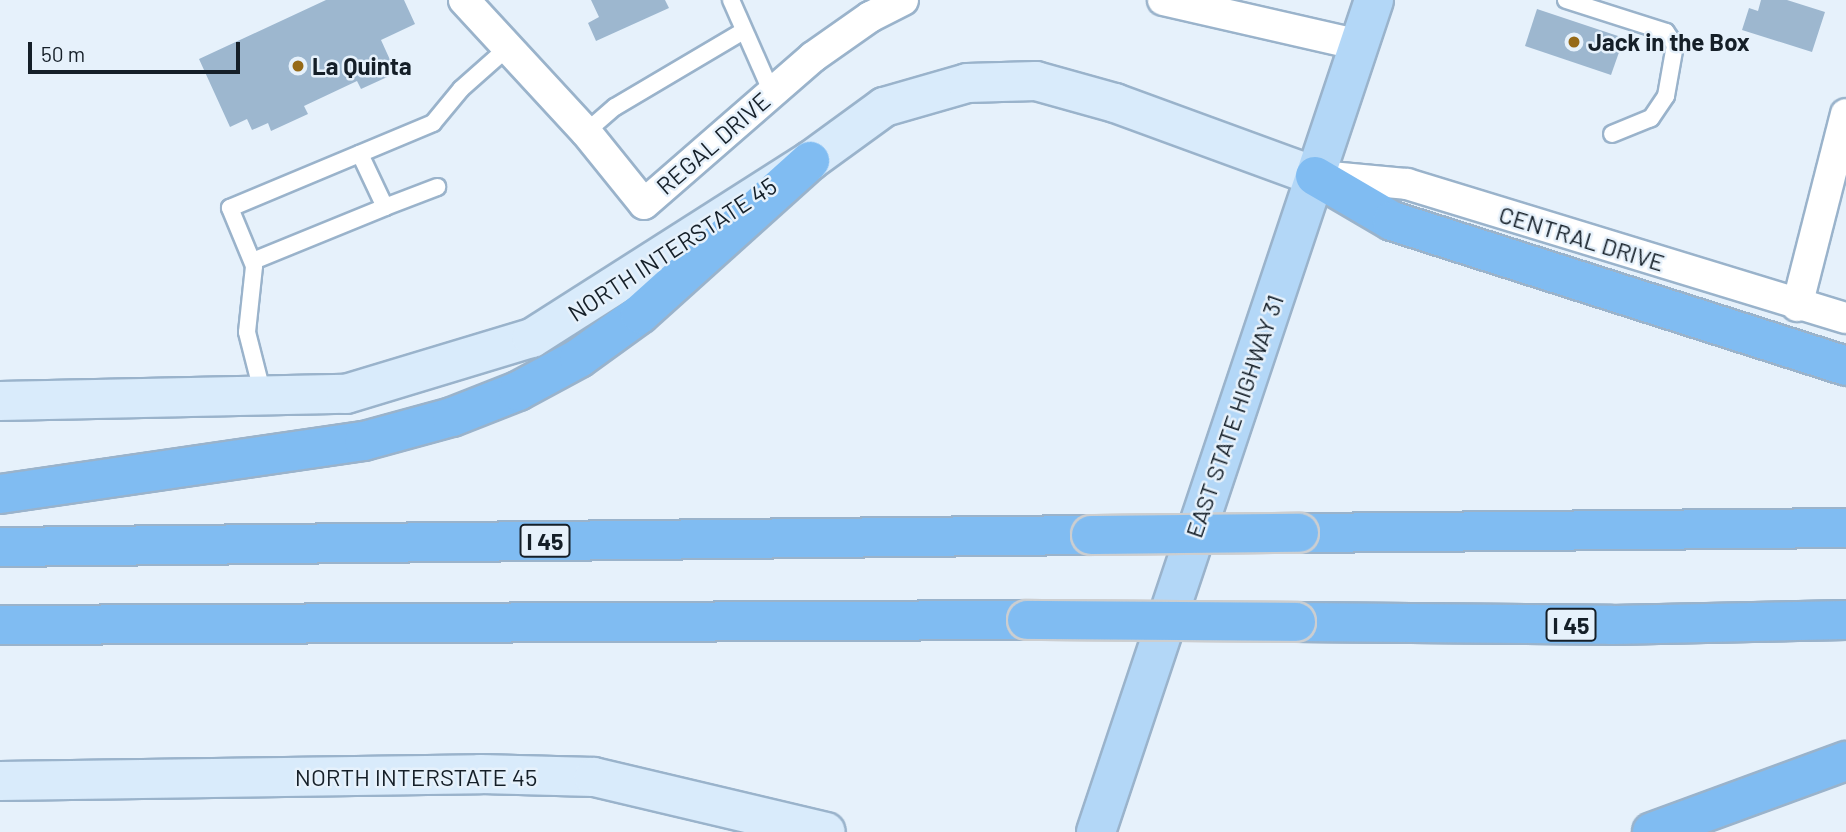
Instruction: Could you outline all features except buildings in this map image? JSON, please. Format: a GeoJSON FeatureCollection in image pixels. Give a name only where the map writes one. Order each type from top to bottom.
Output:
{"type":"FeatureCollection","features":[{"type":"Feature","properties":{"kind":"highway"},"geometry":{"type":"LineString","coordinates":[[0,494],[364,441],[452,417],[519,391],[579,358],[640,314],[810,161]]}},
{"type":"Feature","properties":{"kind":"highway"},"geometry":{"type":"LineString","coordinates":[[1315,176],[1392,221],[1846,366]]}},
{"type":"Feature","properties":{"kind":"highway","name":"I 45"},"geometry":{"type":"LineString","coordinates":[[0,547],[1846,528]]}},
{"type":"Feature","properties":{"kind":"highway","name":"I 45"},"geometry":{"type":"LineString","coordinates":[[0,625],[1027,620],[1612,625],[1846,620]]}},
{"type":"Feature","properties":{"kind":"highway"},"geometry":{"type":"LineString","coordinates":[[1651,832],[1846,761]]}},
{"type":"Feature","properties":{"kind":"main road","name":"EAST STATE HIGHWAY 31"},"geometry":{"type":"LineString","coordinates":[[1096,832],[1374,0]]}},
{"type":"Feature","properties":{"kind":"main road","name":"NORTH INTERSTATE 45"},"geometry":{"type":"LineString","coordinates":[[0,401],[346,394],[533,338],[810,161],[884,107],[967,83],[1036,80],[1115,103],[1315,176]]}},
{"type":"Feature","properties":{"kind":"main road","name":"NORTH INTERSTATE 45"},"geometry":{"type":"LineString","coordinates":[[0,782],[480,774],[594,777],[732,820],[826,832]]}},
{"type":"Feature","properties":{"kind":"street","name":"REGAL DRIVE"},"geometry":{"type":"LineString","coordinates":[[464,0],[506,49],[586,132],[644,204],[772,93],[858,25],[902,0]]}},
{"type":"Feature","properties":{"kind":"street"},"geometry":{"type":"LineString","coordinates":[[1164,0],[1359,45]]}},
{"type":"Feature","properties":{"kind":"street"},"geometry":{"type":"LineString","coordinates":[[1797,306],[1846,114]]}},
{"type":"Feature","properties":{"kind":"street","name":"CENTRAL DRIVE"},"geometry":{"type":"LineString","coordinates":[[1315,176],[1407,184],[1797,306],[1846,318]]}},
{"type":"Feature","properties":{"kind":"lane"},"geometry":{"type":"LineString","coordinates":[[731,0],[742,32],[772,93]]}},
{"type":"Feature","properties":{"kind":"lane"},"geometry":{"type":"LineString","coordinates":[[1566,0],[1666,32],[1675,45],[1666,96],[1651,118],[1612,134]]}},
{"type":"Feature","properties":{"kind":"lane"},"geometry":{"type":"LineString","coordinates":[[586,132],[615,107],[742,32]]}},
{"type":"Feature","properties":{"kind":"lane"},"geometry":{"type":"LineString","coordinates":[[263,396],[247,331],[253,261],[230,208],[433,123],[461,89],[506,49]]}},
{"type":"Feature","properties":{"kind":"lane"},"geometry":{"type":"LineString","coordinates":[[360,153],[385,206]]}},
{"type":"Feature","properties":{"kind":"lane"},"geometry":{"type":"LineString","coordinates":[[253,261],[437,187]]}},
{"type":"Feature","properties":{"kind":"place","name":"Jack in the Box"},"geometry":{"type":"Point","coordinates":[1574,42]}},
{"type":"Feature","properties":{"kind":"place","name":"La Quinta"},"geometry":{"type":"Point","coordinates":[298,66]}}]}
